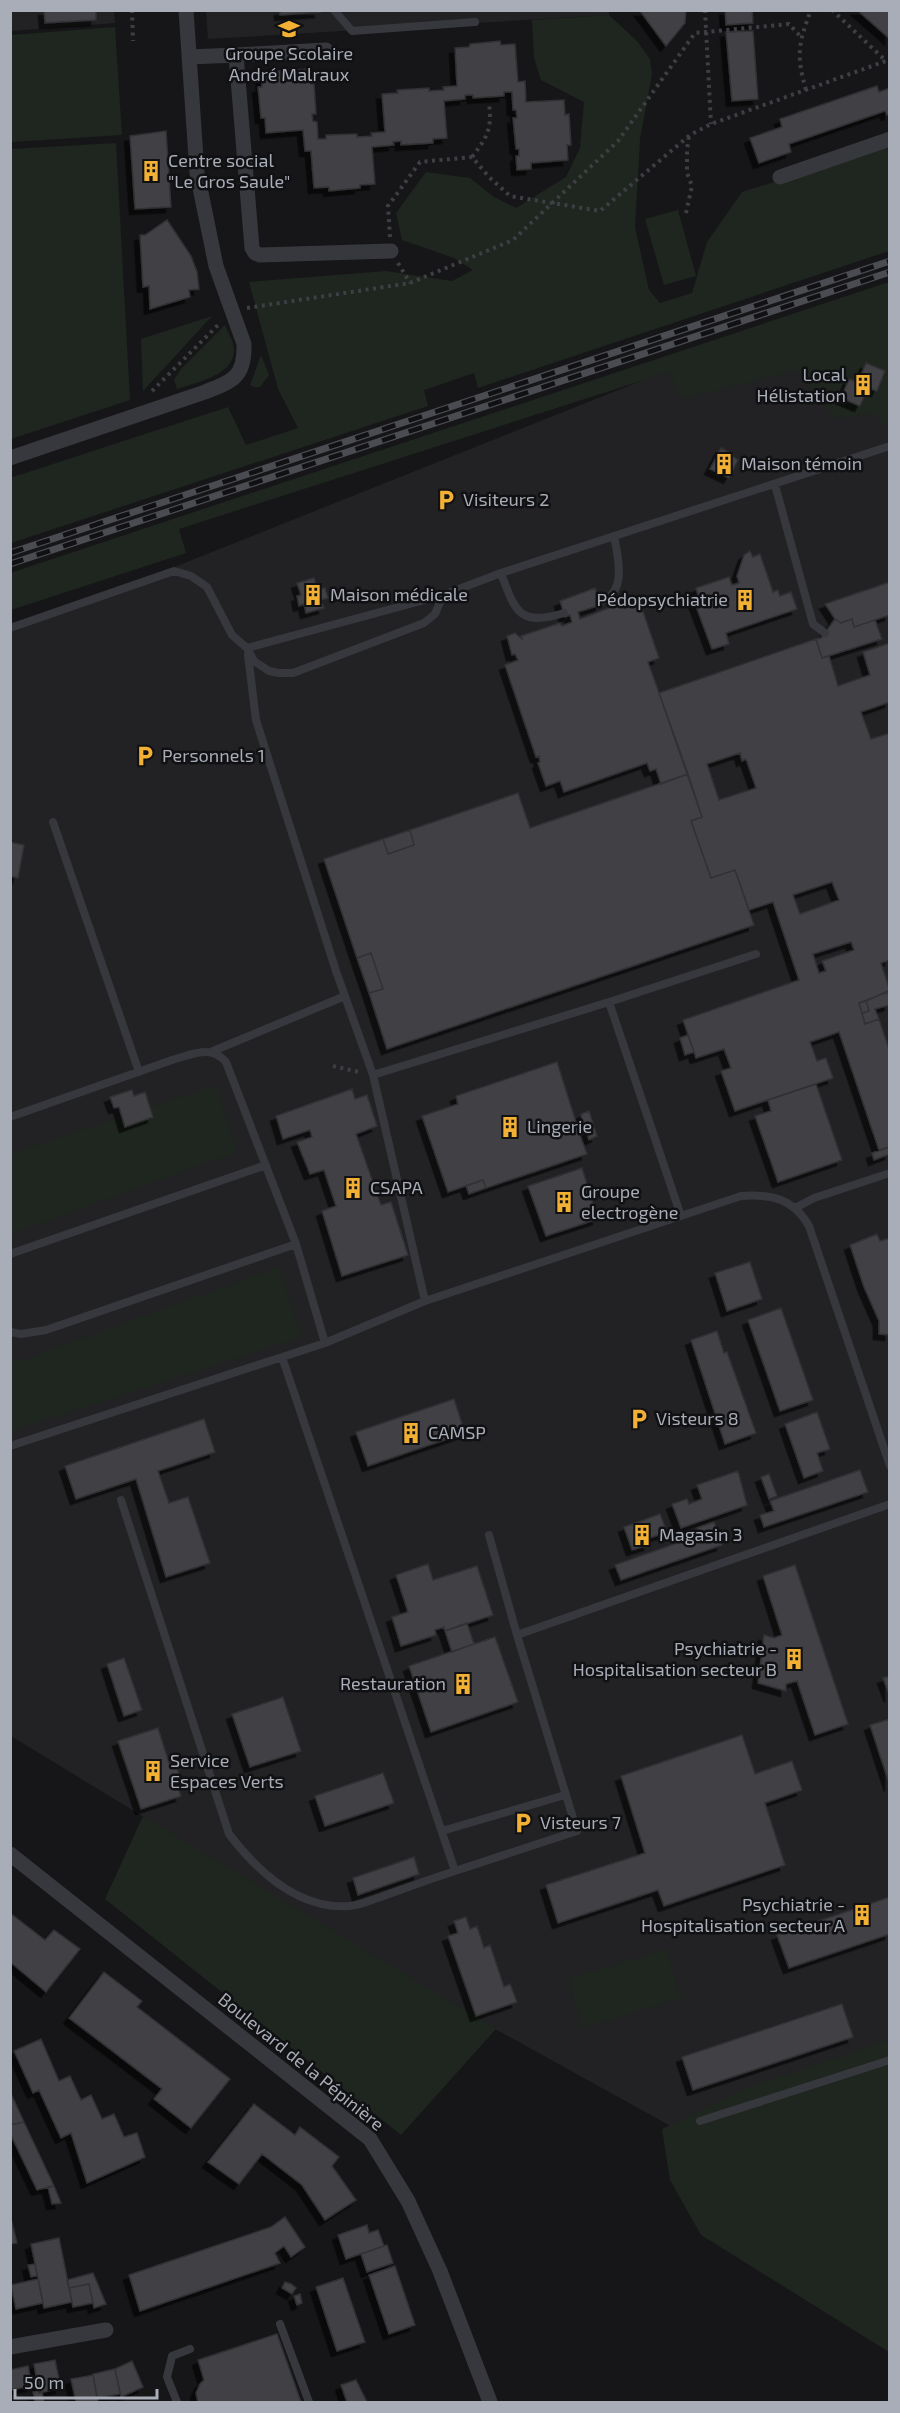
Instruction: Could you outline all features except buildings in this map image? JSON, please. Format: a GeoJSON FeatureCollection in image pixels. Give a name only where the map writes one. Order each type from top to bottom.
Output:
{"type":"FeatureCollection","features":[{"type":"Feature","properties":{"kind":"street"},"geometry":{"type":"LineString","coordinates":[[10,458],[232,381],[241,369],[244,344],[216,266],[197,173],[186,10]]}},
{"type":"Feature","properties":{"kind":"street"},"geometry":{"type":"LineString","coordinates":[[189,57],[326,50]]}},
{"type":"Feature","properties":{"kind":"street"},"geometry":{"type":"LineString","coordinates":[[236,55],[252,248],[255,253],[260,255],[391,251]]}},
{"type":"Feature","properties":{"kind":"street"},"geometry":{"type":"LineString","coordinates":[[780,177],[890,139]]}},
{"type":"Feature","properties":{"kind":"street","name":"Boulevard de la Pépinière"},"geometry":{"type":"LineString","coordinates":[[10,1854],[370,2139],[413,2211],[440,2271],[490,2403]]}},
{"type":"Feature","properties":{"kind":"street"},"geometry":{"type":"LineString","coordinates":[[10,2347],[106,2330]]}},
{"type":"Feature","properties":{"kind":"lane"},"geometry":{"type":"LineString","coordinates":[[334,10],[352,31],[475,22]]}},
{"type":"Feature","properties":{"kind":"lane"},"geometry":{"type":"LineString","coordinates":[[247,648],[443,595],[501,573],[890,446]]}},
{"type":"Feature","properties":{"kind":"lane"},"geometry":{"type":"LineString","coordinates":[[775,485],[813,624],[825,633]]}},
{"type":"Feature","properties":{"kind":"lane"},"geometry":{"type":"LineString","coordinates":[[599,602],[606,600],[618,583],[620,572],[614,536]]}},
{"type":"Feature","properties":{"kind":"lane"},"geometry":{"type":"LineString","coordinates":[[10,628],[174,571],[191,576],[207,587],[232,635],[247,648],[254,661],[269,671],[279,674],[292,672],[424,623],[435,614],[443,595]]}},
{"type":"Feature","properties":{"kind":"lane"},"geometry":{"type":"LineString","coordinates":[[501,573],[514,607],[522,615],[534,619],[564,613]]}},
{"type":"Feature","properties":{"kind":"lane"},"geometry":{"type":"LineString","coordinates":[[247,648],[256,720],[345,996],[373,1075],[425,1301]]}},
{"type":"Feature","properties":{"kind":"lane"},"geometry":{"type":"LineString","coordinates":[[53,822],[139,1072]]}},
{"type":"Feature","properties":{"kind":"lane"},"geometry":{"type":"LineString","coordinates":[[373,1075],[756,954]]}},
{"type":"Feature","properties":{"kind":"lane"},"geometry":{"type":"LineString","coordinates":[[10,1117],[203,1051],[213,1051],[345,996]]}},
{"type":"Feature","properties":{"kind":"lane"},"geometry":{"type":"LineString","coordinates":[[609,1002],[681,1216]]}},
{"type":"Feature","properties":{"kind":"lane"},"geometry":{"type":"LineString","coordinates":[[213,1051],[226,1062],[266,1165],[296,1244],[325,1343]]}},
{"type":"Feature","properties":{"kind":"lane"},"geometry":{"type":"LineString","coordinates":[[10,1254],[266,1165]]}},
{"type":"Feature","properties":{"kind":"lane"},"geometry":{"type":"LineString","coordinates":[[795,1208],[814,1198],[890,1173]]}},
{"type":"Feature","properties":{"kind":"lane"},"geometry":{"type":"LineString","coordinates":[[10,1446],[325,1343],[425,1301],[741,1196],[764,1194],[795,1208],[803,1215],[809,1226],[890,1466]]}},
{"type":"Feature","properties":{"kind":"lane"},"geometry":{"type":"LineString","coordinates":[[10,1332],[35,1334],[296,1244]]}},
{"type":"Feature","properties":{"kind":"lane"},"geometry":{"type":"LineString","coordinates":[[282,1357],[455,1871]]}},
{"type":"Feature","properties":{"kind":"lane"},"geometry":{"type":"LineString","coordinates":[[121,1500],[229,1834],[248,1858],[274,1880],[301,1897],[327,1906],[353,1906],[577,1831],[489,1535]]}},
{"type":"Feature","properties":{"kind":"lane"},"geometry":{"type":"LineString","coordinates":[[518,1635],[890,1504]]}},
{"type":"Feature","properties":{"kind":"lane"},"geometry":{"type":"LineString","coordinates":[[442,1831],[565,1795]]}},
{"type":"Feature","properties":{"kind":"lane"},"geometry":{"type":"LineString","coordinates":[[700,2121],[890,2060]]}},
{"type":"Feature","properties":{"kind":"lane"},"geometry":{"type":"LineString","coordinates":[[280,2324],[309,2403]]}},
{"type":"Feature","properties":{"kind":"lane"},"geometry":{"type":"LineString","coordinates":[[177,2403],[167,2377],[171,2356],[190,2349]]}},
{"type":"Feature","properties":{"kind":"path"},"geometry":{"type":"LineString","coordinates":[[132,10],[133,41]]}},
{"type":"Feature","properties":{"kind":"path"},"geometry":{"type":"LineString","coordinates":[[705,10],[711,124]]}},
{"type":"Feature","properties":{"kind":"path"},"geometry":{"type":"LineString","coordinates":[[806,90],[799,64],[801,37],[811,10]]}},
{"type":"Feature","properties":{"kind":"path"},"geometry":{"type":"LineString","coordinates":[[472,157],[510,196],[600,211],[690,135],[711,124],[886,61],[832,10]]}},
{"type":"Feature","properties":{"kind":"path"},"geometry":{"type":"LineString","coordinates":[[139,415],[146,398],[233,310],[410,284],[513,240],[618,141],[694,33],[789,24],[801,37]]}},
{"type":"Feature","properties":{"kind":"path"},"geometry":{"type":"LineString","coordinates":[[410,284],[391,251],[388,206],[420,162],[472,157],[485,140],[491,124],[489,103]]}},
{"type":"Feature","properties":{"kind":"path"},"geometry":{"type":"LineString","coordinates":[[686,213],[692,186],[687,173],[687,150],[690,135]]}},
{"type":"Feature","properties":{"kind":"path"},"geometry":{"type":"LineString","coordinates":[[333,1066],[373,1075]]}},
{"type":"Feature","properties":{"kind":"shaded area","name":"Groupe Scolaire André Malraux"},"geometry":{"type":"Polygon","coordinates":[[[609,10],[609,15],[208,39],[206,11],[609,10]]]}},
{"type":"Feature","properties":{"kind":"shaded area"},"geometry":{"type":"Polygon","coordinates":[[[11,11],[114,11],[115,23],[11,31],[11,11]]]}},
{"type":"Feature","properties":{"kind":"shaded area"},"geometry":{"type":"Polygon","coordinates":[[[609,15],[637,41],[650,59],[652,74],[640,139],[635,227],[649,290],[660,303],[692,293],[707,242],[742,192],[889,146],[889,251],[478,388],[474,373],[424,390],[428,406],[11,543],[10,478],[228,407],[246,445],[298,428],[278,389],[249,282],[386,271],[452,281],[473,270],[454,258],[402,240],[396,213],[426,172],[470,178],[494,197],[516,208],[566,177],[580,148],[584,102],[541,80],[534,58],[532,20],[609,15]]]}},
{"type":"Feature","properties":{"kind":"shaded area"},"geometry":{"type":"Polygon","coordinates":[[[115,27],[122,135],[11,142],[11,35],[115,27]]]}},
{"type":"Feature","properties":{"kind":"shaded area"},"geometry":{"type":"Polygon","coordinates":[[[116,143],[130,400],[11,439],[11,149],[116,143]]]}},
{"type":"Feature","properties":{"kind":"shaded area"},"geometry":{"type":"Polygon","coordinates":[[[678,210],[696,276],[664,285],[645,219],[678,210]]]}},
{"type":"Feature","properties":{"kind":"shaded area"},"geometry":{"type":"Polygon","coordinates":[[[889,282],[889,424],[884,424],[873,413],[834,418],[797,370],[682,399],[669,372],[179,529],[186,553],[11,610],[10,573],[889,282]]]}},
{"type":"Feature","properties":{"kind":"shaded area"},"geometry":{"type":"Polygon","coordinates":[[[889,301],[889,2247],[450,2004],[11,1736],[11,632],[646,379],[889,301]]]}},
{"type":"Feature","properties":{"kind":"shaded area"},"geometry":{"type":"Polygon","coordinates":[[[212,316],[143,391],[141,339],[212,316]]]}},
{"type":"Feature","properties":{"kind":"shaded area"},"geometry":{"type":"Polygon","coordinates":[[[225,325],[233,343],[234,354],[231,362],[206,380],[177,389],[174,380],[181,369],[225,325]]]}},
{"type":"Feature","properties":{"kind":"shaded area"},"geometry":{"type":"Polygon","coordinates":[[[261,355],[269,375],[260,387],[254,387],[250,385],[261,355]]]}},
{"type":"Feature","properties":{"kind":"shaded area"},"geometry":{"type":"Polygon","coordinates":[[[216,1085],[237,1152],[11,1234],[11,1154],[216,1085]]]}},
{"type":"Feature","properties":{"kind":"shaded area"},"geometry":{"type":"Polygon","coordinates":[[[279,1267],[302,1337],[11,1431],[11,1361],[14,1363],[279,1267]]]}},
{"type":"Feature","properties":{"kind":"shaded area"},"geometry":{"type":"Polygon","coordinates":[[[143,1816],[496,2029],[401,2135],[105,1899],[143,1816]]]}},
{"type":"Feature","properties":{"kind":"shaded area"},"geometry":{"type":"Polygon","coordinates":[[[666,1949],[681,1998],[583,2028],[568,1979],[666,1949]]]}},
{"type":"Feature","properties":{"kind":"shaded area"},"geometry":{"type":"Polygon","coordinates":[[[889,2040],[889,2352],[701,2235],[670,2180],[662,2129],[744,2089],[889,2040]]]}},
{"type":"Feature","properties":{"kind":"railway"},"geometry":{"type":"LineString","coordinates":[[10,553],[890,261]]}},
{"type":"Feature","properties":{"kind":"railway"},"geometry":{"type":"LineString","coordinates":[[10,564],[890,272]]}},
{"type":"Feature","properties":{"kind":"place","name":"Groupe Scolaire André Malraux"},"geometry":{"type":"Point","coordinates":[289,29]}},
{"type":"Feature","properties":{"kind":"place","name":"Centre social \"Le Gros Saule\""},"geometry":{"type":"Point","coordinates":[151,171]}},
{"type":"Feature","properties":{"kind":"place","name":"Local Hélistation"},"geometry":{"type":"Point","coordinates":[863,385]}},
{"type":"Feature","properties":{"kind":"place","name":"Maison témoin"},"geometry":{"type":"Point","coordinates":[724,464]}},
{"type":"Feature","properties":{"kind":"place","name":"Visiteurs 2"},"geometry":{"type":"Point","coordinates":[446,500]}},
{"type":"Feature","properties":{"kind":"place","name":"Maison médicale"},"geometry":{"type":"Point","coordinates":[313,595]}},
{"type":"Feature","properties":{"kind":"place","name":"Pédopsychiatrie"},"geometry":{"type":"Point","coordinates":[745,600]}},
{"type":"Feature","properties":{"kind":"place","name":"Personnels 1"},"geometry":{"type":"Point","coordinates":[145,756]}},
{"type":"Feature","properties":{"kind":"place","name":"Lingerie"},"geometry":{"type":"Point","coordinates":[510,1127]}},
{"type":"Feature","properties":{"kind":"place","name":"CSAPA"},"geometry":{"type":"Point","coordinates":[353,1188]}},
{"type":"Feature","properties":{"kind":"place","name":"Groupe electrogène"},"geometry":{"type":"Point","coordinates":[564,1202]}},
{"type":"Feature","properties":{"kind":"place","name":"Visteurs 8"},"geometry":{"type":"Point","coordinates":[639,1419]}},
{"type":"Feature","properties":{"kind":"place","name":"CAMSP"},"geometry":{"type":"Point","coordinates":[411,1433]}},
{"type":"Feature","properties":{"kind":"place","name":"Magasin 3"},"geometry":{"type":"Point","coordinates":[642,1535]}},
{"type":"Feature","properties":{"kind":"place","name":"Psychiatrie - Hospitalisation secteur B"},"geometry":{"type":"Point","coordinates":[794,1659]}},
{"type":"Feature","properties":{"kind":"place","name":"Restauration"},"geometry":{"type":"Point","coordinates":[463,1684]}},
{"type":"Feature","properties":{"kind":"place","name":"Service Espaces Verts"},"geometry":{"type":"Point","coordinates":[153,1771]}},
{"type":"Feature","properties":{"kind":"place","name":"Visteurs 7"},"geometry":{"type":"Point","coordinates":[523,1823]}},
{"type":"Feature","properties":{"kind":"place","name":"Psychiatrie - Hospitalisation secteur A"},"geometry":{"type":"Point","coordinates":[862,1915]}}]}
